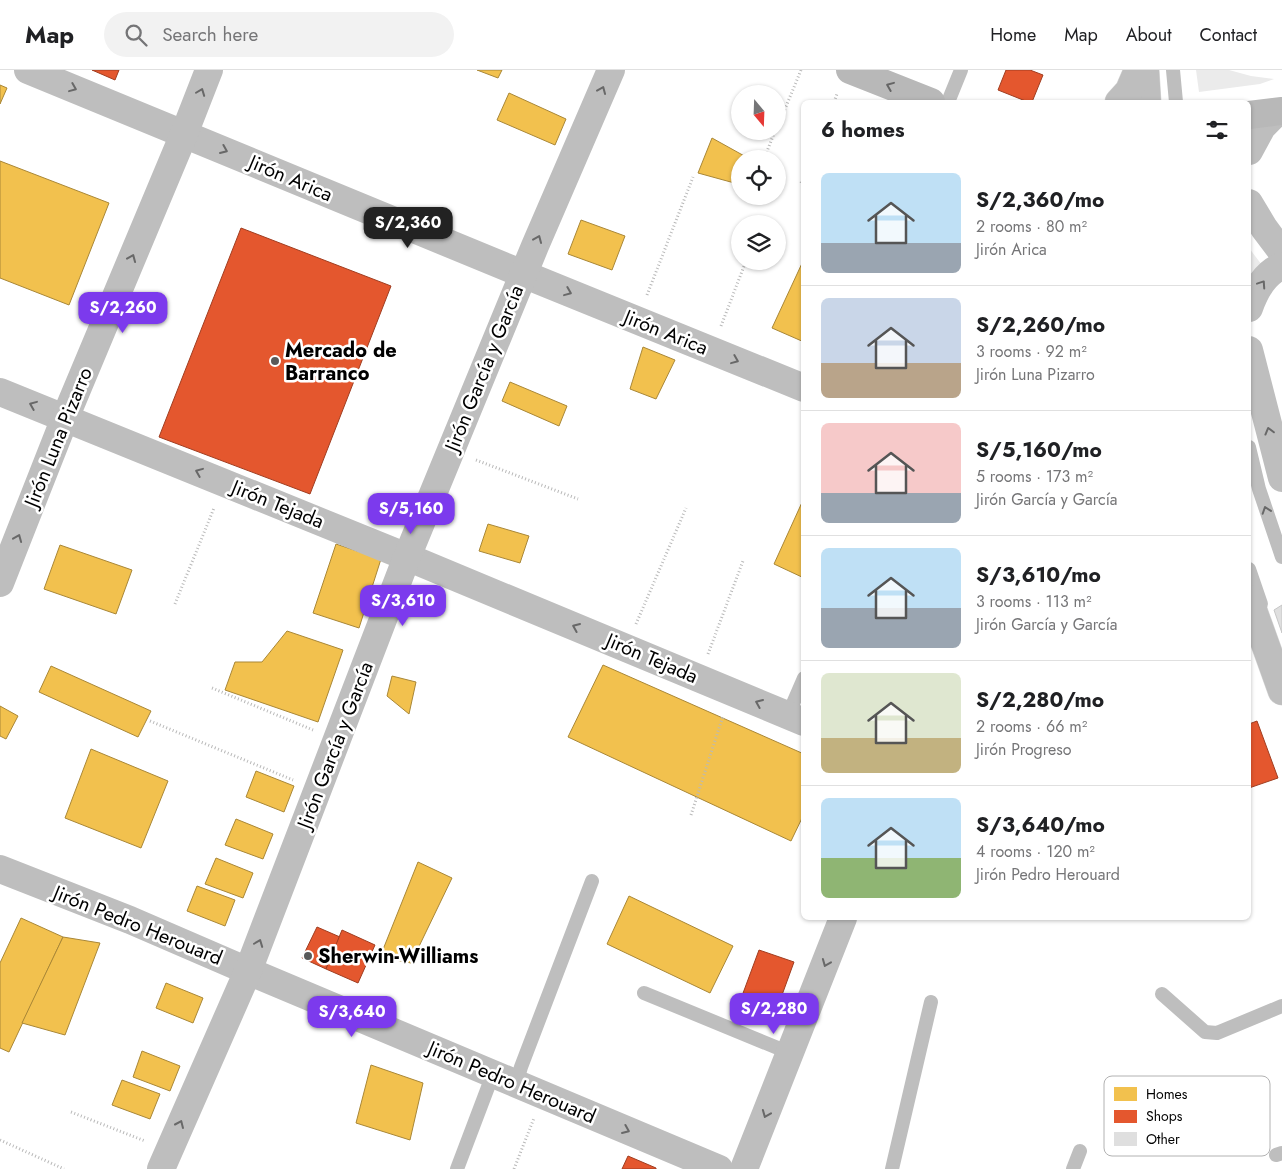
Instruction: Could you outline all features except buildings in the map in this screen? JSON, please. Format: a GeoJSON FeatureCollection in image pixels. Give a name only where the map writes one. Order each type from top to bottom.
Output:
{"type":"FeatureCollection","features":[{"type":"Feature","properties":{"kind":"main road"},"geometry":{"type":"LineString","coordinates":[[850,70],[925,100]]}},
{"type":"Feature","properties":{"kind":"main road"},"geometry":{"type":"LineString","coordinates":[[1251,115],[1279,111]]}},
{"type":"Feature","properties":{"kind":"street","name":"Jirón Arica"},"geometry":{"type":"LineString","coordinates":[[28,70],[801,387]]}},
{"type":"Feature","properties":{"kind":"street","name":"Jirón Luna Pizarro"},"geometry":{"type":"LineString","coordinates":[[0,583],[65,418],[209,70]]}},
{"type":"Feature","properties":{"kind":"street","name":"Jirón García y García"},"geometry":{"type":"LineString","coordinates":[[165,1160],[248,971],[407,557],[523,274],[611,70]]}},
{"type":"Feature","properties":{"kind":"street"},"geometry":{"type":"LineString","coordinates":[[1121,100],[1129,91],[1138,70]]}},
{"type":"Feature","properties":{"kind":"street"},"geometry":{"type":"LineString","coordinates":[[1145,70],[1147,100]]}},
{"type":"Feature","properties":{"kind":"street"},"geometry":{"type":"LineString","coordinates":[[1251,147],[1262,127],[1279,111]]}},
{"type":"Feature","properties":{"kind":"street"},"geometry":{"type":"LineString","coordinates":[[1251,207],[1282,252]]}},
{"type":"Feature","properties":{"kind":"street"},"geometry":{"type":"LineString","coordinates":[[1251,302],[1269,273],[1282,266]]}},
{"type":"Feature","properties":{"kind":"street"},"geometry":{"type":"LineString","coordinates":[[1251,358],[1278,469],[1282,478]]}},
{"type":"Feature","properties":{"kind":"street","name":"Jirón Tejada"},"geometry":{"type":"LineString","coordinates":[[0,392],[225,482],[796,718]]}},
{"type":"Feature","properties":{"kind":"street"},"geometry":{"type":"LineString","coordinates":[[1251,605],[1282,691]]}},
{"type":"Feature","properties":{"kind":"street","name":"Jirón Pedro Herouard"},"geometry":{"type":"LineString","coordinates":[[0,869],[130,920],[719,1169]]}},
{"type":"Feature","properties":{"kind":"street"},"geometry":{"type":"LineString","coordinates":[[744,1169],[842,920]]}},
{"type":"Feature","properties":{"kind":"lane"},"geometry":{"type":"LineString","coordinates":[[949,100],[961,70]]}},
{"type":"Feature","properties":{"kind":"lane"},"geometry":{"type":"LineString","coordinates":[[1173,70],[1176,100]]}},
{"type":"Feature","properties":{"kind":"lane"},"geometry":{"type":"LineString","coordinates":[[1251,455],[1259,489],[1282,557]]}},
{"type":"Feature","properties":{"kind":"lane"},"geometry":{"type":"LineString","coordinates":[[1251,575],[1282,659]]}},
{"type":"Feature","properties":{"kind":"lane"},"geometry":{"type":"LineString","coordinates":[[796,718],[801,693]]}},
{"type":"Feature","properties":{"kind":"lane"},"geometry":{"type":"LineString","coordinates":[[457,1169],[505,1079],[520,1067],[592,881]]}},
{"type":"Feature","properties":{"kind":"lane"},"geometry":{"type":"LineString","coordinates":[[644,993],[790,1053]]}},
{"type":"Feature","properties":{"kind":"lane"},"geometry":{"type":"LineString","coordinates":[[1162,994],[1205,1032],[1217,1033],[1282,1006]]}},
{"type":"Feature","properties":{"kind":"lane"},"geometry":{"type":"LineString","coordinates":[[892,1169],[932,1002]]}},
{"type":"Feature","properties":{"kind":"lane"},"geometry":{"type":"LineString","coordinates":[[1073,1169],[1080,1152]]}},
{"type":"Feature","properties":{"kind":"path"},"geometry":{"type":"LineString","coordinates":[[786,107],[801,70]]}},
{"type":"Feature","properties":{"kind":"path"},"geometry":{"type":"LineString","coordinates":[[637,320],[693,177]]}},
{"type":"Feature","properties":{"kind":"path"},"geometry":{"type":"LineString","coordinates":[[712,350],[743,270]]}},
{"type":"Feature","properties":{"kind":"path"},"geometry":{"type":"LineString","coordinates":[[450,451],[578,499]]}},
{"type":"Feature","properties":{"kind":"path"},"geometry":{"type":"LineString","coordinates":[[175,604],[225,482]]}},
{"type":"Feature","properties":{"kind":"path"},"geometry":{"type":"LineString","coordinates":[[626,647],[686,508]]}},
{"type":"Feature","properties":{"kind":"path"},"geometry":{"type":"LineString","coordinates":[[699,678],[743,561]]}},
{"type":"Feature","properties":{"kind":"path"},"geometry":{"type":"LineString","coordinates":[[212,688],[337,740]]}},
{"type":"Feature","properties":{"kind":"path"},"geometry":{"type":"LineString","coordinates":[[691,815],[731,691]]}},
{"type":"Feature","properties":{"kind":"path"},"geometry":{"type":"LineString","coordinates":[[150,721],[318,790]]}},
{"type":"Feature","properties":{"kind":"path"},"geometry":{"type":"LineString","coordinates":[[514,1169],[543,1095]]}},
{"type":"Feature","properties":{"kind":"path"},"geometry":{"type":"LineString","coordinates":[[71,1112],[165,1160]]}},
{"type":"Feature","properties":{"kind":"path"},"geometry":{"type":"LineString","coordinates":[[0,1140],[64,1169]]}},
{"type":"Feature","properties":{"kind":"shaded area"},"geometry":{"type":"Polygon","coordinates":[[[1196,70],[1229,70],[1251,76],[1274,79],[1260,84],[1199,92],[1196,70]]]}},
{"type":"Feature","properties":{"kind":"shaded area"},"geometry":{"type":"Polygon","coordinates":[[[1251,251],[1265,269],[1251,288],[1251,251]]]}},
{"type":"Feature","properties":{"kind":"place","name":"Mercado de Barranco"},"geometry":{"type":"Point","coordinates":[275,361]}},
{"type":"Feature","properties":{"kind":"place","name":"Sherwin-Williams"},"geometry":{"type":"Point","coordinates":[308,956]}}]}
